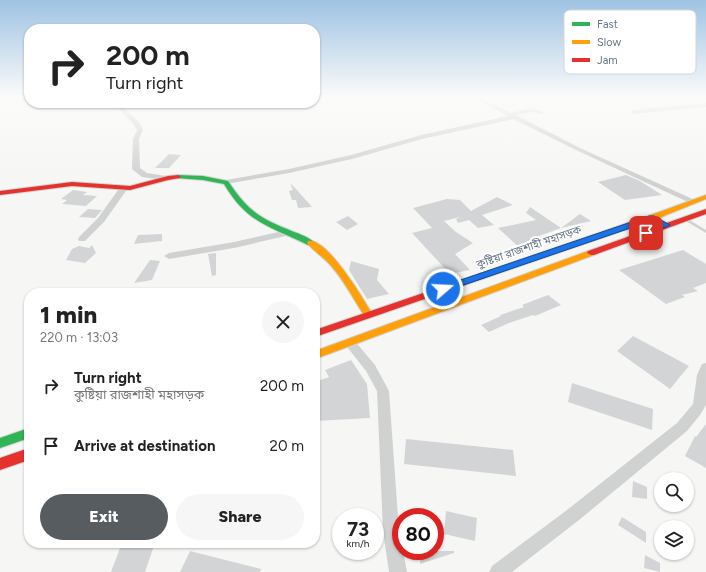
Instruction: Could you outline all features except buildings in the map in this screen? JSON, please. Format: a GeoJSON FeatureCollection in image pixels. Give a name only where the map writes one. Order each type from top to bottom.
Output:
{"type":"FeatureCollection","features":[{"type":"Feature","properties":{"kind":"main road"},"geometry":{"type":"LineString","coordinates":[[0,193],[82,184],[124,188],[142,186],[163,178],[210,178],[226,182],[230,191],[259,219],[313,244],[324,253],[336,267],[368,315]]}},
{"type":"Feature","properties":{"kind":"main road","name":"কুষ্টিয়া রাজশাহী মহাসড়ক"},"geometry":{"type":"LineString","coordinates":[[320,332],[651,218],[706,197]]}},
{"type":"Feature","properties":{"kind":"main road"},"geometry":{"type":"LineString","coordinates":[[320,353],[666,225],[706,212]]}},
{"type":"Feature","properties":{"kind":"main road"},"geometry":{"type":"LineString","coordinates":[[651,218],[666,225]]}},
{"type":"Feature","properties":{"kind":"main road"},"geometry":{"type":"LineString","coordinates":[[0,443],[24,435]]}},
{"type":"Feature","properties":{"kind":"main road"},"geometry":{"type":"LineString","coordinates":[[0,464],[24,456]]}},
{"type":"Feature","properties":{"kind":"street"},"geometry":{"type":"LineString","coordinates":[[137,124],[140,130],[136,139],[136,169],[145,175],[163,178]]}},
{"type":"Feature","properties":{"kind":"street"},"geometry":{"type":"LineString","coordinates":[[226,182],[289,171],[478,124]]}},
{"type":"Feature","properties":{"kind":"street"},"geometry":{"type":"LineString","coordinates":[[527,124],[578,149],[693,201]]}},
{"type":"Feature","properties":{"kind":"street"},"geometry":{"type":"LineString","coordinates":[[82,239],[101,220],[124,188]]}},
{"type":"Feature","properties":{"kind":"street"},"geometry":{"type":"LineString","coordinates":[[169,256],[234,245],[287,233]]}},
{"type":"Feature","properties":{"kind":"street"},"geometry":{"type":"LineString","coordinates":[[350,343],[371,368],[383,391],[391,531],[398,572]]}},
{"type":"Feature","properties":{"kind":"street"},"geometry":{"type":"LineString","coordinates":[[498,572],[573,515],[682,427],[696,412],[701,401],[702,373],[706,367]]}},
{"type":"Feature","properties":{"kind":"lane"},"geometry":{"type":"LineString","coordinates":[[684,219],[706,232]]}},
{"type":"Feature","properties":{"kind":"traffic: fast"},"geometry":{"type":"LineString","coordinates":[[178,177],[203,178],[226,182],[234,196],[252,215],[311,243]]}},
{"type":"Feature","properties":{"kind":"traffic: fast"},"geometry":{"type":"LineString","coordinates":[[0,443],[24,435]]}},
{"type":"Feature","properties":{"kind":"traffic: slow"},"geometry":{"type":"LineString","coordinates":[[482,276],[651,218],[706,197]]}},
{"type":"Feature","properties":{"kind":"traffic: slow"},"geometry":{"type":"LineString","coordinates":[[311,243],[329,257],[350,285],[368,315]]}},
{"type":"Feature","properties":{"kind":"traffic: slow"},"geometry":{"type":"LineString","coordinates":[[320,353],[591,253]]}},
{"type":"Feature","properties":{"kind":"traffic: jam"},"geometry":{"type":"LineString","coordinates":[[0,193],[72,184],[130,188],[168,178],[178,177]]}},
{"type":"Feature","properties":{"kind":"traffic: jam"},"geometry":{"type":"LineString","coordinates":[[591,253],[706,211]]}},
{"type":"Feature","properties":{"kind":"traffic: jam"},"geometry":{"type":"LineString","coordinates":[[320,332],[482,276]]}},
{"type":"Feature","properties":{"kind":"traffic: jam"},"geometry":{"type":"LineString","coordinates":[[0,464],[24,456]]}},
{"type":"Feature","properties":{"kind":"route"},"geometry":{"type":"LineString","coordinates":[[443,289],[651,218],[666,225],[646,233]]}}]}
